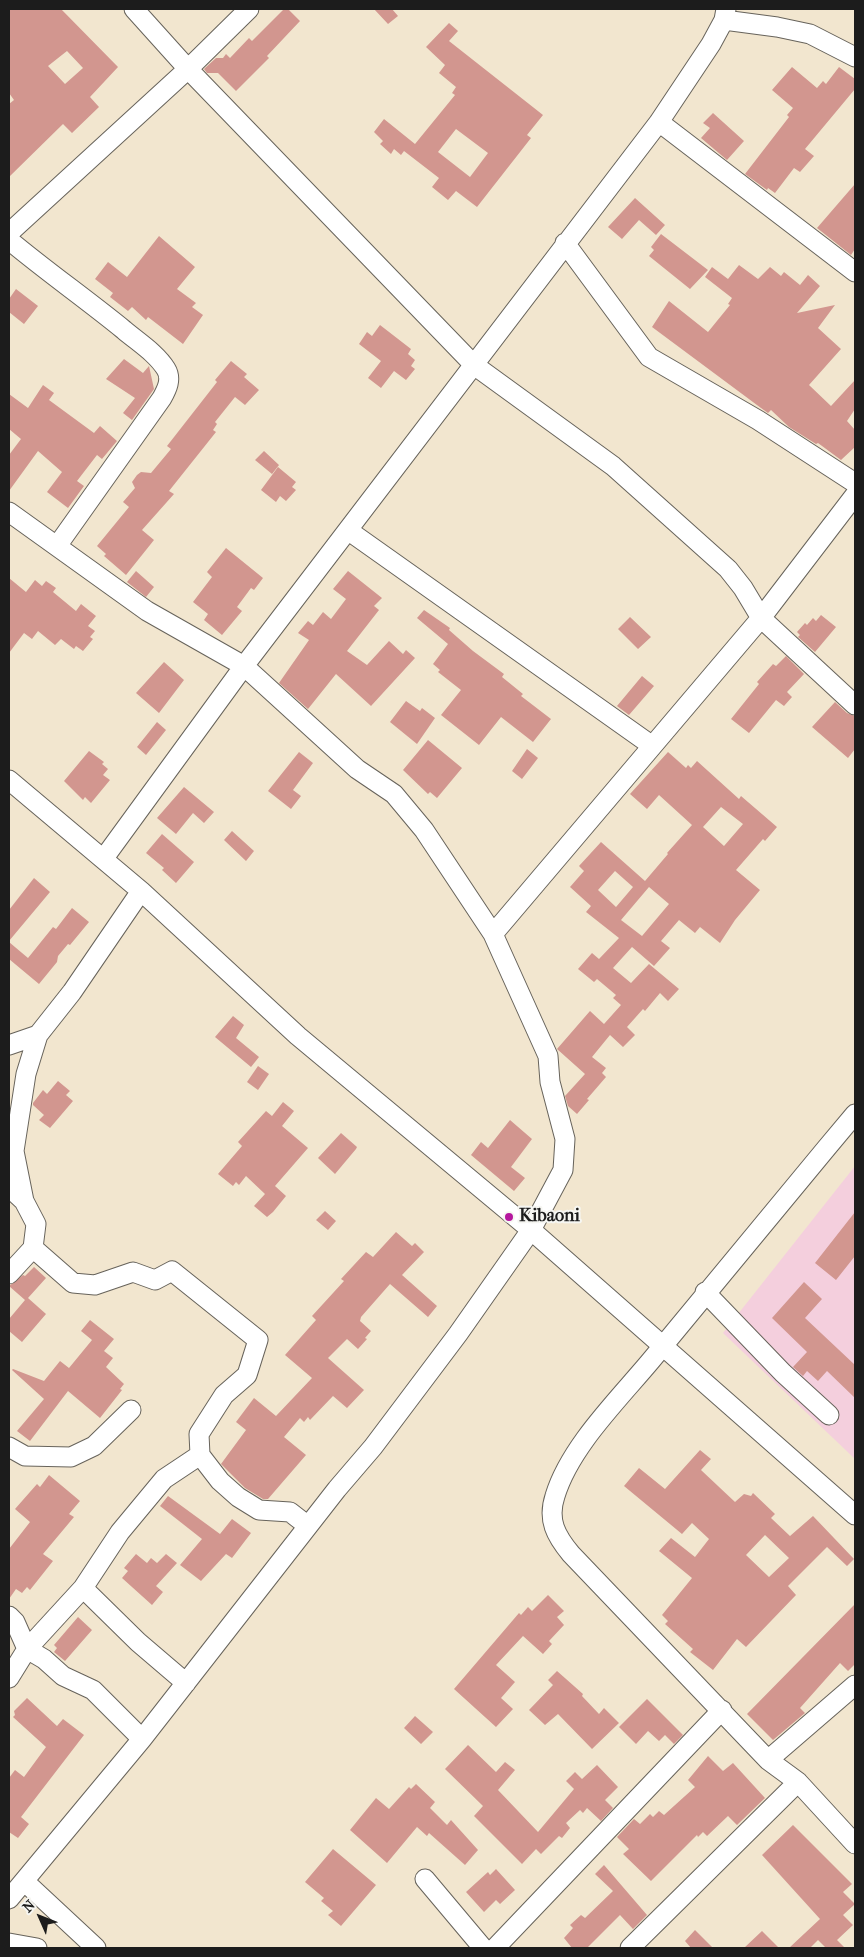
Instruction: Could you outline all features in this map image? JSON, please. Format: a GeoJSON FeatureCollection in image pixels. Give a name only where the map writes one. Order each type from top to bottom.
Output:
{"type":"FeatureCollection","features":[{"type":"Feature","properties":{"kind":"street"},"geometry":{"type":"LineString","coordinates":[[134,9],[188,69],[474,365],[613,466],[728,569],[743,588],[761,618],[855,705]]}},
{"type":"Feature","properties":{"kind":"street"},"geometry":{"type":"LineString","coordinates":[[9,233],[188,69],[249,9]]}},
{"type":"Feature","properties":{"kind":"street"},"geometry":{"type":"LineString","coordinates":[[104,858],[244,666],[349,531],[564,243],[659,122],[711,44],[725,15],[810,34],[855,57]]}},
{"type":"Feature","properties":{"kind":"street"},"geometry":{"type":"LineString","coordinates":[[659,122],[855,272]]}},
{"type":"Feature","properties":{"kind":"street"},"geometry":{"type":"LineString","coordinates":[[9,240],[100,310],[153,354],[166,370],[168,377],[169,385],[162,398],[57,546]]}},
{"type":"Feature","properties":{"kind":"street"},"geometry":{"type":"LineString","coordinates":[[564,243],[649,357],[758,420],[855,483]]}},
{"type":"Feature","properties":{"kind":"street"},"geometry":{"type":"LineString","coordinates":[[493,934],[602,807],[651,745],[761,618],[855,494]]}},
{"type":"Feature","properties":{"kind":"street"},"geometry":{"type":"LineString","coordinates":[[9,512],[147,611],[244,666],[357,769],[394,794],[424,830],[493,934],[548,1056],[550,1082],[565,1139],[563,1170],[531,1230],[436,1364],[373,1447],[308,1526],[142,1739],[9,1899]]}},
{"type":"Feature","properties":{"kind":"street"},"geometry":{"type":"LineString","coordinates":[[349,531],[651,745]]}},
{"type":"Feature","properties":{"kind":"street"},"geometry":{"type":"LineString","coordinates":[[9,780],[104,858],[298,1036],[531,1230],[855,1515]]}},
{"type":"Feature","properties":{"kind":"street"},"geometry":{"type":"LineString","coordinates":[[9,1274],[33,1248],[36,1224],[24,1201],[14,1151],[26,1074],[38,1035],[72,992],[141,891]]}},
{"type":"Feature","properties":{"kind":"street"},"geometry":{"type":"LineString","coordinates":[[9,1045],[38,1035]]}},
{"type":"Feature","properties":{"kind":"street"},"geometry":{"type":"LineString","coordinates":[[855,1114],[705,1292],[664,1345],[585,1440],[564,1472],[555,1496],[552,1522],[556,1534],[571,1554],[768,1760],[798,1782],[855,1844]]}},
{"type":"Feature","properties":{"kind":"street"},"geometry":{"type":"LineString","coordinates":[[9,1187],[24,1201]]}},
{"type":"Feature","properties":{"kind":"street"},"geometry":{"type":"LineString","coordinates":[[33,1248],[73,1283],[95,1285],[133,1272],[155,1280],[172,1271],[258,1340],[247,1375],[224,1395],[199,1434],[200,1455],[220,1481],[238,1497],[259,1510],[290,1512],[308,1526]]}},
{"type":"Feature","properties":{"kind":"street"},"geometry":{"type":"LineString","coordinates":[[705,1292],[783,1373],[829,1415]]}},
{"type":"Feature","properties":{"kind":"street"},"geometry":{"type":"LineString","coordinates":[[9,1447],[25,1456],[71,1457],[94,1446],[131,1410]]}},
{"type":"Feature","properties":{"kind":"street"},"geometry":{"type":"LineString","coordinates":[[9,1678],[27,1649],[84,1588],[120,1532],[164,1479],[200,1455]]}},
{"type":"Feature","properties":{"kind":"street"},"geometry":{"type":"LineString","coordinates":[[84,1588],[125,1630],[186,1683]]}},
{"type":"Feature","properties":{"kind":"street"},"geometry":{"type":"LineString","coordinates":[[9,1616],[15,1622],[27,1649],[44,1659],[63,1676],[93,1690],[142,1739]]}},
{"type":"Feature","properties":{"kind":"street"},"geometry":{"type":"LineString","coordinates":[[768,1760],[855,1685]]}},
{"type":"Feature","properties":{"kind":"street"},"geometry":{"type":"LineString","coordinates":[[495,1948],[722,1710]]}},
{"type":"Feature","properties":{"kind":"street"},"geometry":{"type":"LineString","coordinates":[[630,1948],[798,1782]]}},
{"type":"Feature","properties":{"kind":"street"},"geometry":{"type":"LineString","coordinates":[[425,1879],[483,1948]]}},
{"type":"Feature","properties":{"kind":"street"},"geometry":{"type":"LineString","coordinates":[[24,1881],[96,1948]]}},
{"type":"Feature","properties":{"kind":"street"},"geometry":{"type":"LineString","coordinates":[[9,1943],[37,1948]]}},
{"type":"Feature","properties":{"kind":"shaded area"},"geometry":{"type":"Polygon","coordinates":[[[855,1166],[855,1459],[723,1333],[855,1166]]]}},
{"type":"Feature","properties":{"kind":"building"},"geometry":{"type":"Polygon","coordinates":[[[9,9],[61,9],[118,67],[90,97],[99,107],[72,133],[63,124],[9,177],[9,104],[14,100],[9,93],[9,9]],[[67,51],[48,66],[65,84],[83,68],[67,51]]]}},
{"type":"Feature","properties":{"kind":"building"},"geometry":{"type":"Polygon","coordinates":[[[284,9],[288,9],[300,21],[267,56],[269,58],[236,91],[218,73],[207,73],[204,69],[216,58],[223,58],[226,54],[230,58],[249,38],[252,41],[284,9]]]}},
{"type":"Feature","properties":{"kind":"building"},"geometry":{"type":"Polygon","coordinates":[[[374,9],[392,9],[398,16],[388,24],[374,9]]]}},
{"type":"Feature","properties":{"kind":"building"},"geometry":{"type":"Polygon","coordinates":[[[449,23],[458,31],[449,41],[543,115],[527,135],[531,138],[477,207],[456,191],[448,200],[432,187],[439,178],[404,151],[401,155],[394,149],[391,154],[380,144],[383,141],[374,132],[384,119],[415,144],[455,95],[452,93],[456,87],[439,73],[445,65],[426,47],[449,23]],[[456,129],[438,152],[470,177],[488,153],[456,129]]]}},
{"type":"Feature","properties":{"kind":"building"},"geometry":{"type":"Polygon","coordinates":[[[792,67],[817,88],[823,81],[826,84],[839,67],[855,79],[855,89],[805,149],[814,156],[800,172],[794,168],[775,193],[768,188],[767,190],[745,174],[789,117],[787,115],[793,108],[772,90],[792,67]]]}},
{"type":"Feature","properties":{"kind":"building"},"geometry":{"type":"Polygon","coordinates":[[[713,113],[744,141],[727,160],[701,138],[710,128],[703,123],[713,113]]]}},
{"type":"Feature","properties":{"kind":"building"},"geometry":{"type":"Polygon","coordinates":[[[855,184],[855,249],[851,255],[817,228],[855,184]]]}},
{"type":"Feature","properties":{"kind":"building"},"geometry":{"type":"Polygon","coordinates":[[[635,198],[665,225],[656,235],[639,220],[622,239],[608,227],[635,198]]]}},
{"type":"Feature","properties":{"kind":"building"},"geometry":{"type":"Polygon","coordinates":[[[661,234],[708,270],[690,289],[649,256],[654,250],[651,247],[661,234]]]}},
{"type":"Feature","properties":{"kind":"building"},"geometry":{"type":"Polygon","coordinates":[[[159,236],[195,267],[177,289],[196,303],[192,307],[203,315],[183,344],[148,317],[146,320],[132,307],[128,311],[110,297],[113,293],[95,279],[108,262],[127,277],[159,236]]]}},
{"type":"Feature","properties":{"kind":"building"},"geometry":{"type":"Polygon","coordinates":[[[739,265],[758,279],[770,267],[781,276],[784,272],[800,285],[808,275],[820,286],[797,313],[835,305],[818,328],[841,349],[809,385],[831,406],[855,380],[855,409],[847,421],[855,430],[855,447],[841,460],[818,443],[816,444],[789,427],[771,410],[768,413],[652,327],[669,301],[708,332],[730,305],[728,304],[732,298],[705,277],[712,267],[728,279],[739,265]]]}},
{"type":"Feature","properties":{"kind":"building"},"geometry":{"type":"Polygon","coordinates":[[[16,289],[38,306],[24,324],[9,312],[9,299],[16,289]]]}},
{"type":"Feature","properties":{"kind":"building"},"geometry":{"type":"Polygon","coordinates":[[[380,325],[411,349],[408,354],[415,360],[411,366],[415,369],[406,380],[394,371],[381,388],[368,378],[381,361],[359,344],[367,332],[372,336],[380,325]]]}},
{"type":"Feature","properties":{"kind":"building"},"geometry":{"type":"Polygon","coordinates":[[[124,359],[143,373],[149,366],[154,389],[132,420],[123,413],[135,398],[106,379],[124,359]]]}},
{"type":"Feature","properties":{"kind":"building"},"geometry":{"type":"Polygon","coordinates":[[[231,361],[247,374],[244,377],[259,390],[245,405],[235,397],[215,422],[217,424],[213,430],[216,432],[169,491],[174,494],[142,530],[154,540],[126,575],[104,556],[106,554],[97,546],[129,507],[123,502],[135,488],[132,482],[137,475],[141,472],[151,473],[171,449],[167,446],[231,361]]]}},
{"type":"Feature","properties":{"kind":"building"},"geometry":{"type":"Polygon","coordinates":[[[43,385],[54,393],[49,400],[94,433],[100,426],[117,441],[102,459],[97,455],[77,481],[84,486],[68,508],[47,492],[62,472],[38,451],[9,491],[9,455],[21,439],[9,429],[9,394],[28,408],[43,385]]]}},
{"type":"Feature","properties":{"kind":"building"},"geometry":{"type":"Polygon","coordinates":[[[264,451],[279,465],[272,474],[255,460],[264,451]]]}},
{"type":"Feature","properties":{"kind":"building"},"geometry":{"type":"Polygon","coordinates":[[[278,467],[296,482],[292,487],[296,490],[286,501],[280,496],[276,502],[261,490],[278,467]]]}},
{"type":"Feature","properties":{"kind":"building"},"geometry":{"type":"Polygon","coordinates":[[[226,548],[263,578],[254,590],[251,588],[237,607],[242,611],[222,635],[204,620],[208,614],[193,602],[212,577],[207,572],[226,548]]]}},
{"type":"Feature","properties":{"kind":"building"},"geometry":{"type":"Polygon","coordinates":[[[136,571],[154,587],[146,597],[127,582],[136,571]]]}},
{"type":"Feature","properties":{"kind":"building"},"geometry":{"type":"Polygon","coordinates":[[[348,571],[382,598],[374,606],[379,610],[347,651],[367,665],[389,641],[403,654],[406,650],[415,658],[371,706],[336,674],[308,709],[279,683],[309,640],[298,633],[308,621],[313,625],[323,612],[331,619],[346,599],[333,589],[348,571]]]}},
{"type":"Feature","properties":{"kind":"building"},"geometry":{"type":"Polygon","coordinates":[[[9,578],[26,592],[35,580],[42,586],[46,581],[56,588],[53,592],[76,611],[81,604],[96,616],[88,626],[95,631],[90,637],[93,639],[83,651],[76,646],[74,649],[61,639],[55,645],[38,631],[32,639],[24,633],[9,653],[9,578]]]}},
{"type":"Feature","properties":{"kind":"building"},"geometry":{"type":"Polygon","coordinates":[[[424,610],[450,628],[449,630],[473,651],[504,674],[502,677],[523,694],[521,696],[551,719],[533,742],[501,717],[479,745],[441,715],[461,690],[438,672],[440,670],[433,664],[448,644],[417,618],[424,610]]]}},
{"type":"Feature","properties":{"kind":"building"},"geometry":{"type":"Polygon","coordinates":[[[821,615],[836,627],[815,652],[798,637],[800,635],[797,632],[805,623],[807,625],[813,618],[816,621],[821,615]]]}},
{"type":"Feature","properties":{"kind":"building"},"geometry":{"type":"Polygon","coordinates":[[[630,617],[651,637],[638,649],[618,629],[630,617]]]}},
{"type":"Feature","properties":{"kind":"building"},"geometry":{"type":"Polygon","coordinates":[[[786,656],[804,674],[787,692],[792,697],[784,706],[776,700],[749,733],[731,719],[759,684],[757,682],[773,664],[776,666],[786,656]]]}},
{"type":"Feature","properties":{"kind":"building"},"geometry":{"type":"Polygon","coordinates":[[[164,662],[184,680],[159,713],[136,693],[164,662]]]}},
{"type":"Feature","properties":{"kind":"building"},"geometry":{"type":"Polygon","coordinates":[[[642,676],[654,686],[629,715],[617,706],[642,676]]]}},
{"type":"Feature","properties":{"kind":"building"},"geometry":{"type":"Polygon","coordinates":[[[406,701],[420,711],[422,708],[435,718],[417,744],[390,722],[406,701]]]}},
{"type":"Feature","properties":{"kind":"building"},"geometry":{"type":"Polygon","coordinates":[[[835,702],[847,713],[855,716],[855,749],[848,758],[812,727],[835,702]]]}},
{"type":"Feature","properties":{"kind":"building"},"geometry":{"type":"Polygon","coordinates":[[[157,722],[166,730],[146,755],[137,747],[157,722]]]}},
{"type":"Feature","properties":{"kind":"building"},"geometry":{"type":"Polygon","coordinates":[[[428,740],[462,768],[437,798],[430,792],[428,794],[403,770],[428,740]]]}},
{"type":"Feature","properties":{"kind":"building"},"geometry":{"type":"Polygon","coordinates":[[[527,749],[538,758],[522,779],[512,771],[527,749]]]}},
{"type":"Feature","properties":{"kind":"building"},"geometry":{"type":"Polygon","coordinates":[[[89,751],[104,762],[102,764],[108,769],[103,775],[110,780],[91,803],[85,797],[83,800],[64,781],[89,751]]]}},
{"type":"Feature","properties":{"kind":"building"},"geometry":{"type":"Polygon","coordinates":[[[299,752],[313,763],[293,790],[301,796],[291,809],[268,791],[299,752]]]}},
{"type":"Feature","properties":{"kind":"building"},"geometry":{"type":"Polygon","coordinates":[[[668,752],[686,768],[688,765],[691,768],[697,761],[739,799],[741,796],[777,827],[765,841],[763,839],[736,870],[760,890],[735,920],[720,943],[700,927],[695,933],[679,920],[661,941],[670,948],[654,966],[632,947],[613,968],[631,983],[649,964],[679,989],[668,1001],[660,993],[645,1011],[643,1009],[627,1027],[635,1035],[623,1047],[610,1035],[592,1057],[606,1068],[602,1073],[606,1077],[577,1114],[568,1106],[565,1096],[585,1074],[557,1049],[590,1011],[604,1024],[621,1005],[613,998],[616,995],[597,979],[594,982],[578,969],[592,953],[599,959],[619,938],[586,912],[591,906],[570,887],[584,871],[579,866],[601,842],[645,881],[692,825],[659,795],[647,809],[630,794],[668,752]],[[721,807],[703,827],[724,846],[743,824],[721,807]],[[615,871],[598,890],[616,907],[633,887],[615,871]],[[649,887],[621,920],[642,936],[669,904],[649,887]]]}},
{"type":"Feature","properties":{"kind":"building"},"geometry":{"type":"Polygon","coordinates":[[[184,787],[214,812],[204,823],[193,813],[176,834],[157,818],[184,787]]]}},
{"type":"Feature","properties":{"kind":"building"},"geometry":{"type":"Polygon","coordinates":[[[232,831],[254,851],[246,861],[224,840],[232,831]]]}},
{"type":"Feature","properties":{"kind":"building"},"geometry":{"type":"Polygon","coordinates":[[[162,834],[194,862],[176,883],[162,870],[164,868],[146,853],[162,834]]]}},
{"type":"Feature","properties":{"kind":"building"},"geometry":{"type":"Polygon","coordinates":[[[34,878],[50,892],[9,941],[9,910],[34,878]]]}},
{"type":"Feature","properties":{"kind":"building"},"geometry":{"type":"Polygon","coordinates":[[[72,908],[89,922],[58,956],[57,962],[39,984],[9,959],[9,942],[28,958],[53,927],[56,929],[72,908]]]}},
{"type":"Feature","properties":{"kind":"building"},"geometry":{"type":"Polygon","coordinates":[[[233,1016],[244,1025],[236,1038],[259,1057],[251,1067],[215,1037],[233,1016]]]}},
{"type":"Feature","properties":{"kind":"building"},"geometry":{"type":"Polygon","coordinates":[[[258,1066],[269,1074],[258,1090],[247,1082],[258,1066]]]}},
{"type":"Feature","properties":{"kind":"building"},"geometry":{"type":"Polygon","coordinates":[[[58,1081],[70,1091],[66,1095],[73,1101],[50,1128],[39,1120],[44,1115],[33,1103],[43,1090],[47,1094],[58,1081]]]}},
{"type":"Feature","properties":{"kind":"building"},"geometry":{"type":"Polygon","coordinates":[[[283,1102],[294,1111],[282,1126],[308,1148],[275,1186],[286,1196],[267,1217],[254,1206],[265,1194],[246,1176],[239,1185],[236,1182],[233,1186],[218,1174],[242,1146],[238,1142],[266,1111],[272,1116],[283,1102]]]}},
{"type":"Feature","properties":{"kind":"building"},"geometry":{"type":"Polygon","coordinates":[[[510,1120],[532,1139],[511,1167],[525,1178],[514,1191],[471,1155],[481,1142],[488,1148],[510,1120]]]}},
{"type":"Feature","properties":{"kind":"building"},"geometry":{"type":"Polygon","coordinates":[[[341,1133],[357,1147],[335,1174],[318,1158],[341,1133]]]}},
{"type":"Feature","properties":{"kind":"building"},"geometry":{"type":"Polygon","coordinates":[[[325,1211],[336,1221],[328,1230],[316,1220],[325,1211]]]}},
{"type":"Feature","properties":{"kind":"building"},"geometry":{"type":"Polygon","coordinates":[[[855,1212],[855,1256],[836,1280],[815,1263],[855,1212]]]}},
{"type":"Feature","properties":{"kind":"building"},"geometry":{"type":"Polygon","coordinates":[[[396,1232],[412,1246],[415,1243],[424,1252],[402,1275],[437,1306],[428,1317],[390,1284],[361,1317],[360,1321],[371,1331],[365,1338],[367,1339],[358,1349],[347,1339],[328,1358],[364,1390],[347,1408],[333,1396],[310,1420],[308,1417],[304,1422],[300,1418],[284,1437],[306,1455],[268,1499],[263,1499],[245,1488],[221,1464],[246,1430],[236,1422],[254,1398],[276,1416],[312,1378],[285,1355],[316,1320],[312,1316],[344,1281],[341,1279],[366,1252],[373,1257],[396,1232]]]}},
{"type":"Feature","properties":{"kind":"building"},"geometry":{"type":"Polygon","coordinates":[[[34,1267],[46,1278],[28,1298],[46,1314],[22,1342],[9,1331],[9,1319],[25,1300],[9,1286],[23,1275],[25,1276],[34,1267]]]}},
{"type":"Feature","properties":{"kind":"building"},"geometry":{"type":"Polygon","coordinates":[[[804,1282],[822,1299],[805,1318],[855,1365],[855,1398],[827,1371],[818,1381],[807,1371],[803,1376],[793,1367],[807,1352],[772,1318],[804,1282]]]}},
{"type":"Feature","properties":{"kind":"building"},"geometry":{"type":"Polygon","coordinates":[[[90,1320],[114,1339],[104,1351],[113,1358],[106,1367],[124,1384],[120,1389],[122,1390],[100,1418],[68,1391],[30,1441],[17,1431],[44,1399],[12,1370],[44,1381],[60,1361],[69,1368],[92,1340],[81,1331],[90,1320]]]}},
{"type":"Feature","properties":{"kind":"building"},"geometry":{"type":"Polygon","coordinates":[[[700,1450],[711,1459],[701,1470],[735,1502],[744,1494],[751,1496],[753,1493],[775,1514],[771,1518],[790,1536],[813,1516],[854,1559],[847,1566],[827,1547],[788,1586],[796,1595],[746,1647],[737,1639],[713,1670],[690,1652],[693,1649],[665,1624],[668,1621],[662,1615],[692,1578],[659,1551],[671,1538],[695,1557],[709,1539],[692,1523],[682,1534],[624,1486],[639,1468],[665,1489],[700,1450]],[[765,1535],[746,1555],[769,1577],[789,1558],[765,1535]]]}},
{"type":"Feature","properties":{"kind":"building"},"geometry":{"type":"Polygon","coordinates":[[[49,1475],[80,1501],[69,1514],[74,1517],[43,1554],[53,1561],[30,1590],[27,1587],[22,1593],[16,1589],[9,1599],[9,1549],[30,1522],[15,1509],[37,1484],[40,1487],[49,1475]]]}},
{"type":"Feature","properties":{"kind":"building"},"geometry":{"type":"Polygon","coordinates":[[[168,1496],[220,1534],[232,1519],[251,1533],[232,1558],[226,1554],[201,1581],[180,1565],[202,1539],[160,1506],[168,1496]]]}},
{"type":"Feature","properties":{"kind":"building"},"geometry":{"type":"Polygon","coordinates":[[[136,1554],[147,1563],[151,1558],[157,1563],[166,1554],[177,1563],[156,1586],[163,1592],[152,1605],[122,1578],[128,1571],[124,1568],[136,1554]]]}},
{"type":"Feature","properties":{"kind":"building"},"geometry":{"type":"Polygon","coordinates":[[[548,1595],[564,1611],[557,1617],[564,1625],[549,1641],[552,1644],[543,1654],[523,1636],[496,1665],[515,1682],[501,1698],[513,1709],[496,1727],[454,1689],[519,1613],[521,1615],[528,1607],[532,1611],[548,1595]]]}},
{"type":"Feature","properties":{"kind":"building"},"geometry":{"type":"Polygon","coordinates":[[[855,1604],[855,1664],[848,1671],[840,1663],[800,1708],[805,1713],[773,1740],[747,1714],[855,1604]]]}},
{"type":"Feature","properties":{"kind":"building"},"geometry":{"type":"Polygon","coordinates":[[[78,1617],[92,1630],[65,1661],[54,1652],[57,1648],[54,1645],[78,1617]]]}},
{"type":"Feature","properties":{"kind":"building"},"geometry":{"type":"Polygon","coordinates":[[[557,1671],[583,1694],[582,1696],[599,1714],[604,1708],[619,1723],[592,1749],[558,1714],[545,1725],[529,1710],[553,1685],[548,1680],[557,1671]]]}},
{"type":"Feature","properties":{"kind":"building"},"geometry":{"type":"Polygon","coordinates":[[[27,1698],[57,1726],[63,1719],[84,1735],[21,1817],[29,1824],[18,1838],[9,1832],[9,1778],[15,1770],[24,1777],[46,1747],[13,1717],[15,1715],[14,1711],[27,1698]]]}},
{"type":"Feature","properties":{"kind":"building"},"geometry":{"type":"Polygon","coordinates":[[[647,1699],[683,1735],[674,1744],[665,1735],[659,1741],[648,1731],[636,1744],[619,1727],[647,1699]]]}},
{"type":"Feature","properties":{"kind":"building"},"geometry":{"type":"Polygon","coordinates":[[[415,1716],[433,1732],[421,1744],[404,1728],[415,1716]]]}},
{"type":"Feature","properties":{"kind":"building"},"geometry":{"type":"Polygon","coordinates":[[[468,1745],[496,1772],[505,1762],[515,1770],[498,1790],[538,1832],[574,1789],[566,1781],[575,1772],[582,1779],[597,1765],[618,1787],[605,1800],[613,1808],[601,1821],[587,1808],[583,1813],[580,1810],[566,1823],[570,1828],[562,1838],[559,1836],[541,1854],[536,1849],[522,1864],[474,1816],[483,1806],[445,1769],[468,1745]]]}},
{"type":"Feature","properties":{"kind":"building"},"geometry":{"type":"Polygon","coordinates":[[[708,1756],[723,1771],[733,1763],[765,1798],[737,1825],[728,1816],[707,1836],[703,1832],[698,1837],[697,1835],[651,1881],[623,1854],[629,1849],[617,1837],[634,1819],[640,1824],[650,1814],[653,1817],[659,1811],[664,1815],[695,1787],[688,1780],[708,1756]]]}},
{"type":"Feature","properties":{"kind":"building"},"geometry":{"type":"Polygon","coordinates":[[[416,1784],[435,1802],[430,1808],[447,1825],[451,1820],[478,1850],[465,1865],[429,1833],[427,1836],[417,1827],[387,1863],[350,1830],[376,1798],[389,1809],[409,1787],[411,1789],[416,1784]]]}},
{"type":"Feature","properties":{"kind":"building"},"geometry":{"type":"Polygon","coordinates":[[[793,1825],[852,1884],[843,1892],[855,1904],[843,1915],[853,1925],[837,1940],[845,1948],[826,1948],[818,1940],[810,1948],[789,1948],[820,1919],[762,1855],[793,1825]]]}},
{"type":"Feature","properties":{"kind":"building"},"geometry":{"type":"Polygon","coordinates":[[[333,1849],[376,1885],[341,1926],[328,1915],[333,1911],[321,1901],[324,1898],[305,1882],[333,1849]]]}},
{"type":"Feature","properties":{"kind":"building"},"geometry":{"type":"Polygon","coordinates":[[[604,1865],[647,1915],[633,1929],[620,1915],[587,1948],[572,1948],[564,1938],[573,1928],[570,1925],[581,1915],[585,1918],[613,1891],[595,1874],[604,1865]]]}},
{"type":"Feature","properties":{"kind":"building"},"geometry":{"type":"Polygon","coordinates":[[[496,1869],[515,1890],[500,1904],[496,1900],[484,1912],[466,1892],[488,1872],[490,1875],[496,1869]]]}},
{"type":"Feature","properties":{"kind":"building"},"geometry":{"type":"Polygon","coordinates":[[[695,1930],[713,1948],[691,1948],[685,1941],[695,1930]]]}},
{"type":"Feature","properties":{"kind":"building"},"geometry":{"type":"Polygon","coordinates":[[[762,1931],[779,1948],[744,1948],[762,1931]]]}},
{"type":"Feature","properties":{"kind":"place","name":"Kibaoni"},"geometry":{"type":"Point","coordinates":[509,1217]}}]}
